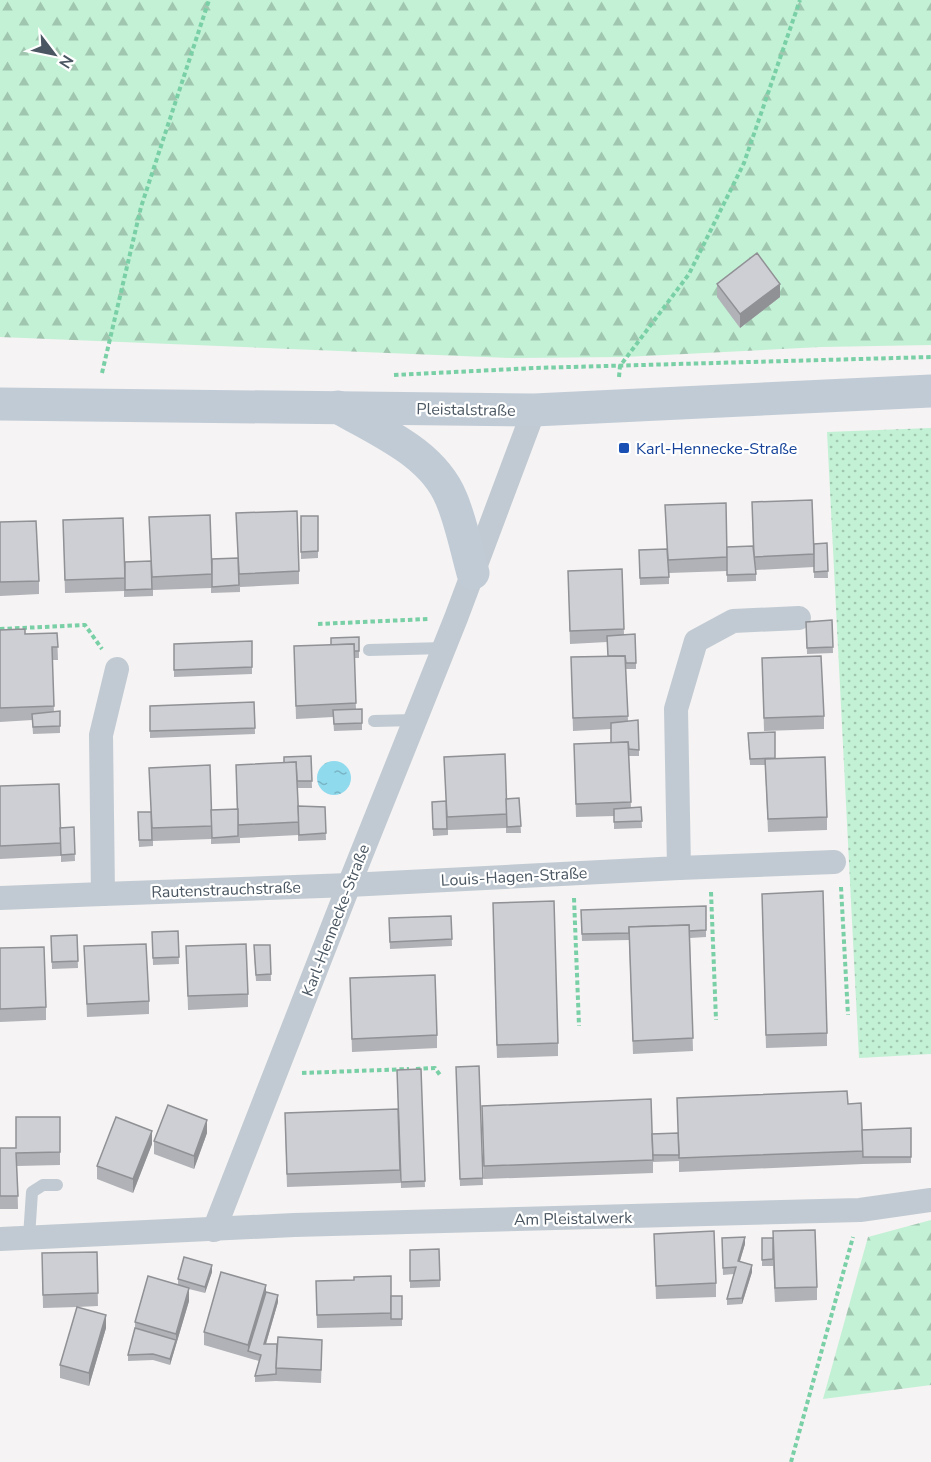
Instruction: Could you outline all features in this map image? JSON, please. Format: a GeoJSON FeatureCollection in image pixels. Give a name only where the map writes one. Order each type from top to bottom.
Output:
{"type":"FeatureCollection","features":[{"type":"Feature","properties":{"kind":"main road","name":"Pleistalstraße"},"geometry":{"type":"LineString","coordinates":[[0,404],[534,410],[931,392]]}},
{"type":"Feature","properties":{"kind":"main road"},"geometry":{"type":"LineString","coordinates":[[336,406],[415,453],[434,470],[451,497],[473,573]]}},
{"type":"Feature","properties":{"kind":"street","name":"Karl-Hennecke-Straße"},"geometry":{"type":"LineString","coordinates":[[214,1230],[456,618],[534,410]]}},
{"type":"Feature","properties":{"kind":"street"},"geometry":{"type":"LineString","coordinates":[[679,868],[676,709],[696,641],[733,621],[798,618]]}},
{"type":"Feature","properties":{"kind":"street"},"geometry":{"type":"LineString","coordinates":[[103,894],[100,735],[117,669]]}},
{"type":"Feature","properties":{"kind":"street","name":"Louis-Hagen-Straße"},"geometry":{"type":"LineString","coordinates":[[349,885],[834,862]]}},
{"type":"Feature","properties":{"kind":"street","name":"Rautenstrauchstraße"},"geometry":{"type":"LineString","coordinates":[[0,898],[349,885]]}},
{"type":"Feature","properties":{"kind":"street","name":"Am Pleistalwerk"},"geometry":{"type":"LineString","coordinates":[[214,1230],[294,1225],[860,1210],[931,1200]]}},
{"type":"Feature","properties":{"kind":"street"},"geometry":{"type":"LineString","coordinates":[[0,1239],[214,1230]]}},
{"type":"Feature","properties":{"kind":"lane"},"geometry":{"type":"LineString","coordinates":[[369,650],[444,648]]}},
{"type":"Feature","properties":{"kind":"lane"},"geometry":{"type":"LineString","coordinates":[[374,721],[414,720]]}},
{"type":"Feature","properties":{"kind":"lane"},"geometry":{"type":"LineString","coordinates":[[29,1237],[32,1192],[44,1185],[57,1185]]}},
{"type":"Feature","properties":{"kind":"path"},"geometry":{"type":"LineString","coordinates":[[100,382],[141,207],[209,0]]}},
{"type":"Feature","properties":{"kind":"path"},"geometry":{"type":"LineString","coordinates":[[620,366],[689,274],[744,163],[800,0]]}},
{"type":"Feature","properties":{"kind":"path"},"geometry":{"type":"LineString","coordinates":[[391,375],[534,368],[931,357]]}},
{"type":"Feature","properties":{"kind":"path"},"geometry":{"type":"LineString","coordinates":[[318,624],[456,618]]}},
{"type":"Feature","properties":{"kind":"path"},"geometry":{"type":"LineString","coordinates":[[0,629],[86,625],[117,669]]}},
{"type":"Feature","properties":{"kind":"path"},"geometry":{"type":"LineString","coordinates":[[834,862],[841,882],[848,1015]]}},
{"type":"Feature","properties":{"kind":"path"},"geometry":{"type":"LineString","coordinates":[[710,867],[716,1020]]}},
{"type":"Feature","properties":{"kind":"path"},"geometry":{"type":"LineString","coordinates":[[573,873],[579,1026]]}},
{"type":"Feature","properties":{"kind":"path"},"geometry":{"type":"LineString","coordinates":[[275,1074],[435,1068],[440,1075]]}},
{"type":"Feature","properties":{"kind":"path"},"geometry":{"type":"LineString","coordinates":[[791,1462],[860,1210]]}},
{"type":"Feature","properties":{"kind":"green space"},"geometry":{"type":"Polygon","coordinates":[[[0,0],[931,0],[931,345],[821,347],[625,357],[512,358],[0,337],[0,0]]]}},
{"type":"Feature","properties":{"kind":"green space"},"geometry":{"type":"Polygon","coordinates":[[[931,428],[931,1054],[859,1058],[827,432],[931,428]]]}},
{"type":"Feature","properties":{"kind":"green space"},"geometry":{"type":"Polygon","coordinates":[[[931,1220],[931,1385],[823,1399],[868,1237],[931,1220]]]}},
{"type":"Feature","properties":{"kind":"water"},"geometry":{"type":"Polygon","coordinates":[[[334,761],[346,766],[351,778],[346,790],[334,795],[322,790],[317,778],[322,766],[334,761]]]}},
{"type":"Feature","properties":{"kind":"building"},"geometry":{"type":"Polygon","coordinates":[[[757,253],[780,284],[740,314],[717,284],[757,253]]]}},
{"type":"Feature","properties":{"kind":"building"},"geometry":{"type":"Polygon","coordinates":[[[812,500],[814,554],[754,557],[752,502],[812,500]]]}},
{"type":"Feature","properties":{"kind":"building"},"geometry":{"type":"Polygon","coordinates":[[[726,503],[727,557],[668,560],[665,505],[726,503]]]}},
{"type":"Feature","properties":{"kind":"building"},"geometry":{"type":"Polygon","coordinates":[[[297,511],[299,571],[239,574],[236,513],[297,511]]]}},
{"type":"Feature","properties":{"kind":"building"},"geometry":{"type":"Polygon","coordinates":[[[210,515],[212,574],[152,577],[149,517],[210,515]]]}},
{"type":"Feature","properties":{"kind":"building"},"geometry":{"type":"Polygon","coordinates":[[[301,516],[318,516],[318,551],[301,552],[301,516]]]}},
{"type":"Feature","properties":{"kind":"building"},"geometry":{"type":"Polygon","coordinates":[[[123,518],[125,578],[65,580],[63,520],[123,518]]]}},
{"type":"Feature","properties":{"kind":"building"},"geometry":{"type":"Polygon","coordinates":[[[36,521],[39,581],[0,582],[0,522],[36,521]]]}},
{"type":"Feature","properties":{"kind":"building"},"geometry":{"type":"Polygon","coordinates":[[[827,543],[828,571],[814,572],[814,544],[827,543]]]}},
{"type":"Feature","properties":{"kind":"building"},"geometry":{"type":"Polygon","coordinates":[[[753,546],[756,574],[727,575],[727,547],[753,546]]]}},
{"type":"Feature","properties":{"kind":"building"},"geometry":{"type":"Polygon","coordinates":[[[667,549],[669,577],[640,578],[639,550],[667,549]]]}},
{"type":"Feature","properties":{"kind":"building"},"geometry":{"type":"Polygon","coordinates":[[[238,558],[239,585],[212,587],[212,559],[238,558]]]}},
{"type":"Feature","properties":{"kind":"building"},"geometry":{"type":"Polygon","coordinates":[[[151,561],[152,589],[125,590],[125,562],[151,561]]]}},
{"type":"Feature","properties":{"kind":"building"},"geometry":{"type":"Polygon","coordinates":[[[622,569],[624,629],[570,631],[568,571],[622,569]]]}},
{"type":"Feature","properties":{"kind":"building"},"geometry":{"type":"Polygon","coordinates":[[[832,620],[833,647],[807,648],[806,622],[832,620]]]}},
{"type":"Feature","properties":{"kind":"building"},"geometry":{"type":"Polygon","coordinates":[[[25,629],[25,634],[57,633],[58,647],[52,647],[54,706],[0,708],[0,630],[25,629]]]}},
{"type":"Feature","properties":{"kind":"building"},"geometry":{"type":"Polygon","coordinates":[[[635,634],[636,663],[626,663],[625,656],[608,656],[607,636],[635,634]]]}},
{"type":"Feature","properties":{"kind":"building"},"geometry":{"type":"Polygon","coordinates":[[[359,637],[359,651],[354,651],[354,644],[331,645],[331,638],[359,637]]]}},
{"type":"Feature","properties":{"kind":"building"},"geometry":{"type":"Polygon","coordinates":[[[252,641],[252,667],[174,670],[174,644],[252,641]]]}},
{"type":"Feature","properties":{"kind":"building"},"geometry":{"type":"Polygon","coordinates":[[[354,644],[356,703],[296,706],[294,646],[354,644]]]}},
{"type":"Feature","properties":{"kind":"building"},"geometry":{"type":"Polygon","coordinates":[[[625,656],[628,716],[573,718],[571,657],[625,656]]]}},
{"type":"Feature","properties":{"kind":"building"},"geometry":{"type":"Polygon","coordinates":[[[821,656],[824,716],[764,718],[762,658],[821,656]]]}},
{"type":"Feature","properties":{"kind":"building"},"geometry":{"type":"Polygon","coordinates":[[[254,702],[255,728],[150,731],[150,706],[254,702]]]}},
{"type":"Feature","properties":{"kind":"building"},"geometry":{"type":"Polygon","coordinates":[[[362,709],[362,723],[334,724],[333,710],[362,709]]]}},
{"type":"Feature","properties":{"kind":"building"},"geometry":{"type":"Polygon","coordinates":[[[60,711],[60,726],[33,727],[32,714],[60,711]]]}},
{"type":"Feature","properties":{"kind":"building"},"geometry":{"type":"Polygon","coordinates":[[[638,720],[639,750],[629,749],[628,742],[611,743],[611,723],[638,720]]]}},
{"type":"Feature","properties":{"kind":"building"},"geometry":{"type":"Polygon","coordinates":[[[775,732],[775,758],[750,759],[748,733],[775,732]]]}},
{"type":"Feature","properties":{"kind":"building"},"geometry":{"type":"Polygon","coordinates":[[[628,742],[631,802],[576,804],[574,744],[628,742]]]}},
{"type":"Feature","properties":{"kind":"building"},"geometry":{"type":"Polygon","coordinates":[[[505,754],[507,814],[447,817],[444,757],[505,754]]]}},
{"type":"Feature","properties":{"kind":"building"},"geometry":{"type":"Polygon","coordinates":[[[311,756],[312,781],[297,781],[296,762],[284,763],[284,757],[311,756]]]}},
{"type":"Feature","properties":{"kind":"building"},"geometry":{"type":"Polygon","coordinates":[[[825,757],[827,817],[768,819],[765,759],[825,757]]]}},
{"type":"Feature","properties":{"kind":"building"},"geometry":{"type":"Polygon","coordinates":[[[296,762],[299,822],[238,825],[236,765],[296,762]]]}},
{"type":"Feature","properties":{"kind":"building"},"geometry":{"type":"Polygon","coordinates":[[[210,765],[212,826],[152,828],[149,768],[210,765]]]}},
{"type":"Feature","properties":{"kind":"building"},"geometry":{"type":"Polygon","coordinates":[[[59,784],[61,843],[0,846],[0,786],[59,784]]]}},
{"type":"Feature","properties":{"kind":"building"},"geometry":{"type":"Polygon","coordinates":[[[519,798],[521,826],[507,827],[506,799],[519,798]]]}},
{"type":"Feature","properties":{"kind":"building"},"geometry":{"type":"Polygon","coordinates":[[[446,801],[447,829],[433,829],[432,802],[446,801]]]}},
{"type":"Feature","properties":{"kind":"building"},"geometry":{"type":"Polygon","coordinates":[[[298,806],[325,807],[326,833],[299,835],[298,806]]]}},
{"type":"Feature","properties":{"kind":"building"},"geometry":{"type":"Polygon","coordinates":[[[641,807],[642,821],[614,822],[614,809],[641,807]]]}},
{"type":"Feature","properties":{"kind":"building"},"geometry":{"type":"Polygon","coordinates":[[[238,809],[238,836],[212,838],[211,810],[238,809]]]}},
{"type":"Feature","properties":{"kind":"building"},"geometry":{"type":"Polygon","coordinates":[[[138,812],[151,812],[152,840],[139,840],[138,812]]]}},
{"type":"Feature","properties":{"kind":"building"},"geometry":{"type":"Polygon","coordinates":[[[74,827],[75,854],[61,855],[60,828],[74,827]]]}},
{"type":"Feature","properties":{"kind":"building"},"geometry":{"type":"Polygon","coordinates":[[[823,891],[827,1033],[766,1035],[762,894],[823,891]]]}},
{"type":"Feature","properties":{"kind":"building"},"geometry":{"type":"Polygon","coordinates":[[[554,901],[558,1043],[497,1045],[493,903],[554,901]]]}},
{"type":"Feature","properties":{"kind":"building"},"geometry":{"type":"Polygon","coordinates":[[[706,906],[706,930],[689,931],[689,925],[629,927],[629,933],[582,934],[581,910],[706,906]]]}},
{"type":"Feature","properties":{"kind":"building"},"geometry":{"type":"Polygon","coordinates":[[[451,916],[452,939],[390,942],[389,918],[451,916]]]}},
{"type":"Feature","properties":{"kind":"building"},"geometry":{"type":"Polygon","coordinates":[[[689,925],[693,1038],[633,1041],[629,927],[689,925]]]}},
{"type":"Feature","properties":{"kind":"building"},"geometry":{"type":"Polygon","coordinates":[[[178,931],[179,957],[153,958],[152,932],[178,931]]]}},
{"type":"Feature","properties":{"kind":"building"},"geometry":{"type":"Polygon","coordinates":[[[77,935],[78,961],[52,962],[51,936],[77,935]]]}},
{"type":"Feature","properties":{"kind":"building"},"geometry":{"type":"Polygon","coordinates":[[[146,944],[149,1001],[87,1004],[84,946],[146,944]]]}},
{"type":"Feature","properties":{"kind":"building"},"geometry":{"type":"Polygon","coordinates":[[[246,944],[248,994],[188,996],[186,946],[246,944]]]}},
{"type":"Feature","properties":{"kind":"building"},"geometry":{"type":"Polygon","coordinates":[[[254,945],[270,945],[271,974],[256,975],[254,945]]]}},
{"type":"Feature","properties":{"kind":"building"},"geometry":{"type":"Polygon","coordinates":[[[44,947],[46,1007],[0,1009],[0,948],[44,947]]]}},
{"type":"Feature","properties":{"kind":"building"},"geometry":{"type":"Polygon","coordinates":[[[435,975],[437,1035],[352,1039],[350,978],[435,975]]]}},
{"type":"Feature","properties":{"kind":"building"},"geometry":{"type":"Polygon","coordinates":[[[479,1066],[483,1178],[460,1179],[456,1067],[479,1066]]]}},
{"type":"Feature","properties":{"kind":"building"},"geometry":{"type":"Polygon","coordinates":[[[421,1069],[425,1181],[401,1182],[397,1070],[421,1069]]]}},
{"type":"Feature","properties":{"kind":"building"},"geometry":{"type":"Polygon","coordinates":[[[847,1091],[848,1104],[861,1103],[863,1151],[679,1158],[677,1098],[847,1091]]]}},
{"type":"Feature","properties":{"kind":"building"},"geometry":{"type":"Polygon","coordinates":[[[651,1099],[653,1160],[484,1166],[482,1106],[651,1099]]]}},
{"type":"Feature","properties":{"kind":"building"},"geometry":{"type":"Polygon","coordinates":[[[168,1105],[207,1120],[194,1156],[154,1141],[168,1105]]]}},
{"type":"Feature","properties":{"kind":"building"},"geometry":{"type":"Polygon","coordinates":[[[398,1109],[400,1170],[287,1174],[285,1113],[398,1109]]]}},
{"type":"Feature","properties":{"kind":"building"},"geometry":{"type":"Polygon","coordinates":[[[16,1117],[60,1117],[60,1152],[16,1153],[18,1196],[0,1196],[0,1148],[16,1148],[16,1117]]]}},
{"type":"Feature","properties":{"kind":"building"},"geometry":{"type":"Polygon","coordinates":[[[116,1117],[152,1131],[133,1179],[97,1166],[116,1117]]]}},
{"type":"Feature","properties":{"kind":"building"},"geometry":{"type":"Polygon","coordinates":[[[911,1128],[911,1157],[863,1157],[862,1130],[911,1128]]]}},
{"type":"Feature","properties":{"kind":"building"},"geometry":{"type":"Polygon","coordinates":[[[678,1133],[679,1155],[653,1155],[652,1134],[678,1133]]]}},
{"type":"Feature","properties":{"kind":"building"},"geometry":{"type":"Polygon","coordinates":[[[815,1230],[817,1287],[775,1288],[773,1231],[815,1230]]]}},
{"type":"Feature","properties":{"kind":"building"},"geometry":{"type":"Polygon","coordinates":[[[714,1231],[716,1283],[656,1286],[654,1234],[714,1231]]]}},
{"type":"Feature","properties":{"kind":"building"},"geometry":{"type":"Polygon","coordinates":[[[745,1237],[738,1261],[752,1265],[742,1298],[727,1299],[736,1267],[723,1268],[722,1238],[745,1237]]]}},
{"type":"Feature","properties":{"kind":"building"},"geometry":{"type":"Polygon","coordinates":[[[762,1238],[773,1238],[773,1259],[762,1260],[762,1238]]]}},
{"type":"Feature","properties":{"kind":"building"},"geometry":{"type":"Polygon","coordinates":[[[439,1249],[440,1280],[410,1281],[410,1250],[439,1249]]]}},
{"type":"Feature","properties":{"kind":"building"},"geometry":{"type":"Polygon","coordinates":[[[97,1252],[98,1293],[43,1295],[42,1253],[97,1252]]]}},
{"type":"Feature","properties":{"kind":"building"},"geometry":{"type":"Polygon","coordinates":[[[184,1257],[212,1265],[205,1287],[178,1279],[184,1257]]]}},
{"type":"Feature","properties":{"kind":"building"},"geometry":{"type":"Polygon","coordinates":[[[221,1272],[266,1285],[248,1345],[204,1332],[221,1272]]]}},
{"type":"Feature","properties":{"kind":"building"},"geometry":{"type":"Polygon","coordinates":[[[148,1276],[189,1288],[176,1334],[135,1322],[148,1276]]]}},
{"type":"Feature","properties":{"kind":"building"},"geometry":{"type":"Polygon","coordinates":[[[391,1276],[391,1313],[317,1315],[316,1281],[391,1276]]]}},
{"type":"Feature","properties":{"kind":"building"},"geometry":{"type":"Polygon","coordinates":[[[266,1292],[278,1295],[264,1344],[277,1344],[276,1374],[255,1376],[261,1355],[248,1351],[266,1292]]]}},
{"type":"Feature","properties":{"kind":"building"},"geometry":{"type":"Polygon","coordinates":[[[391,1296],[402,1296],[402,1319],[391,1319],[391,1296]]]}},
{"type":"Feature","properties":{"kind":"building"},"geometry":{"type":"Polygon","coordinates":[[[77,1307],[106,1315],[89,1373],[60,1365],[77,1307]]]}},
{"type":"Feature","properties":{"kind":"building"},"geometry":{"type":"Polygon","coordinates":[[[135,1328],[176,1340],[170,1359],[153,1354],[128,1355],[135,1328]]]}},
{"type":"Feature","properties":{"kind":"building"},"geometry":{"type":"Polygon","coordinates":[[[278,1337],[322,1340],[321,1370],[276,1368],[278,1337]]]}},
{"type":"Feature","properties":{"kind":"place","name":"Karl-Hennecke-Straße"},"geometry":{"type":"Point","coordinates":[624,448]}}]}
